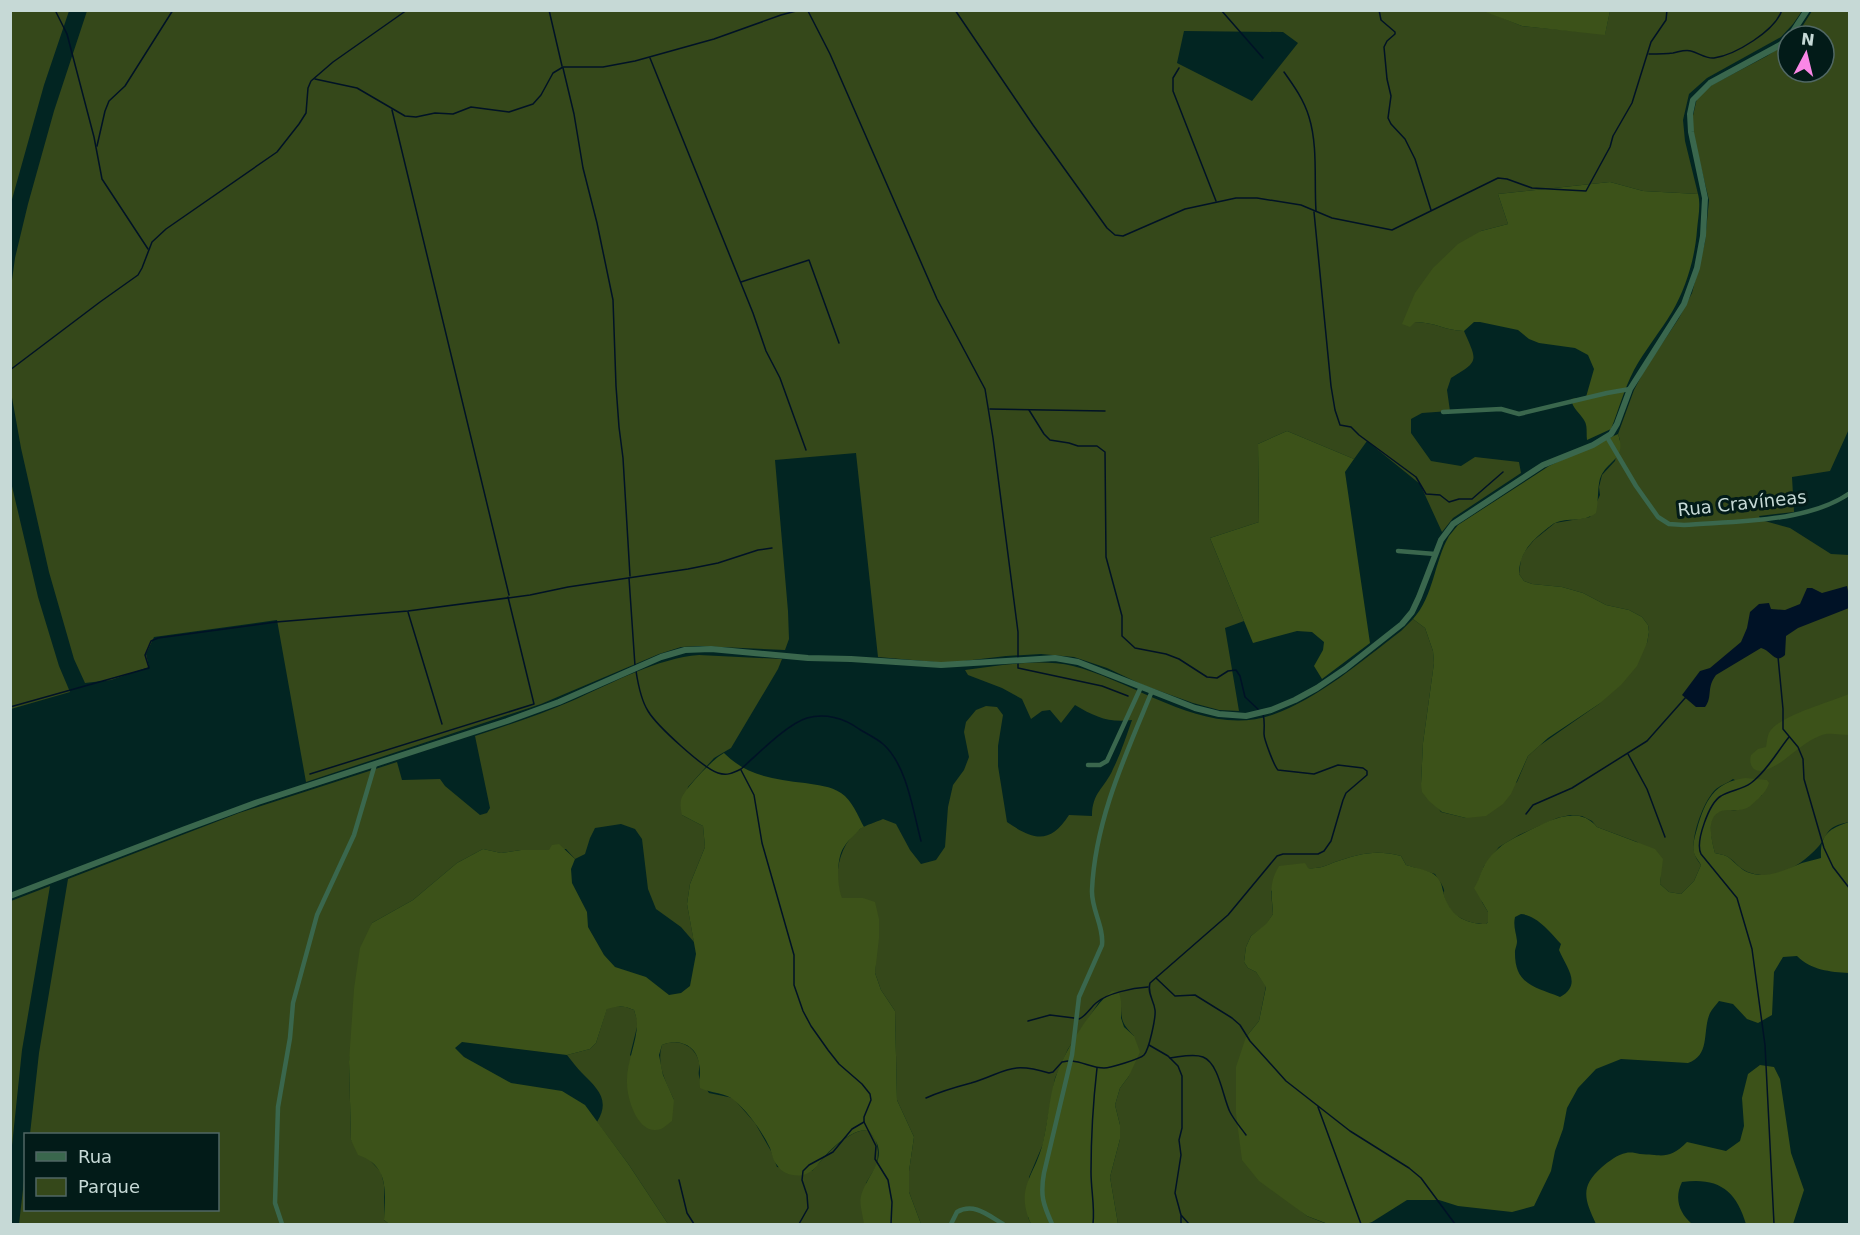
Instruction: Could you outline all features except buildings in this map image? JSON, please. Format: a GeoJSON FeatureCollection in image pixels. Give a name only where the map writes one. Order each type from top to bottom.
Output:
{"type":"FeatureCollection","features":[{"type":"Feature","properties":{"kind":"street"},"geometry":{"type":"LineString","coordinates":[[1798,24],[1807,10]]}},
{"type":"Feature","properties":{"kind":"street"},"geometry":{"type":"LineString","coordinates":[[10,896],[258,802],[549,706],[635,668],[685,650],[941,665],[1055,658],[1078,662],[1209,712],[1246,716],[1271,710],[1294,700],[1345,669],[1402,624],[1412,612],[1435,554],[1446,533],[1460,520],[1543,465],[1607,437],[1617,424],[1630,389],[1684,304],[1696,268],[1703,236],[1705,198],[1691,132],[1690,114],[1693,100],[1710,83],[1776,47]]}},
{"type":"Feature","properties":{"kind":"street"},"geometry":{"type":"LineString","coordinates":[[1443,412],[1501,409],[1519,414],[1630,389]]}},
{"type":"Feature","properties":{"kind":"street","name":"Rua Cravíneas"},"geometry":{"type":"LineString","coordinates":[[1607,437],[1636,486],[1658,517],[1669,524],[1793,516],[1824,507],[1850,493]]}},
{"type":"Feature","properties":{"kind":"street"},"geometry":{"type":"LineString","coordinates":[[1398,551],[1435,554]]}},
{"type":"Feature","properties":{"kind":"street"},"geometry":{"type":"LineString","coordinates":[[1088,765],[1100,765],[1107,761],[1141,687]]}},
{"type":"Feature","properties":{"kind":"street"},"geometry":{"type":"LineString","coordinates":[[1052,1224],[1042,1200],[1044,1173],[1072,1055],[1079,997],[1102,945],[1102,935],[1092,901],[1097,852],[1105,815],[1120,767],[1152,691]]}},
{"type":"Feature","properties":{"kind":"street"},"geometry":{"type":"LineString","coordinates":[[282,1224],[275,1203],[278,1107],[290,1038],[293,1003],[316,915],[354,836],[375,764]]}},
{"type":"Feature","properties":{"kind":"street"},"geometry":{"type":"LineString","coordinates":[[951,1224],[957,1212],[969,1208],[981,1211],[1004,1224]]}},
{"type":"Feature","properties":{"kind":"green space"},"geometry":{"type":"Polygon","coordinates":[[[11,10],[69,11],[44,85],[11,203],[11,10]]]}},
{"type":"Feature","properties":{"kind":"green space"},"geometry":{"type":"Polygon","coordinates":[[[1483,10],[1522,26],[1605,34],[1610,11],[1802,11],[1793,24],[1776,24],[1776,40],[1707,78],[1689,94],[1683,120],[1685,141],[1698,194],[1643,191],[1610,182],[1498,194],[1508,224],[1481,231],[1415,322],[1464,331],[1472,349],[1473,359],[1467,368],[1451,378],[1447,390],[1450,411],[1422,413],[1411,419],[1411,433],[1431,461],[1461,466],[1475,457],[1519,462],[1521,473],[1453,518],[1442,532],[1420,484],[1367,441],[1354,459],[1287,431],[1258,444],[1259,522],[1210,538],[1244,621],[1225,628],[1239,711],[1219,710],[1193,703],[1074,657],[1041,654],[947,663],[878,657],[856,453],[775,460],[788,611],[789,639],[785,650],[681,647],[659,654],[541,704],[306,782],[277,620],[154,637],[146,654],[149,667],[111,680],[85,683],[74,659],[49,572],[11,392],[10,295],[15,258],[54,111],[87,11],[1483,10]],[[1184,31],[1177,63],[1252,101],[1298,43],[1283,32],[1184,31]]]}},
{"type":"Feature","properties":{"kind":"green space"},"geometry":{"type":"Polygon","coordinates":[[[1483,11],[1610,11],[1605,35],[1522,26],[1483,11]]]}},
{"type":"Feature","properties":{"kind":"green space"},"geometry":{"type":"Polygon","coordinates":[[[1812,11],[1849,11],[1849,429],[1830,471],[1792,477],[1794,512],[1759,516],[1761,520],[1790,528],[1831,554],[1849,555],[1849,822],[1832,828],[1812,854],[1788,870],[1770,875],[1747,872],[1728,857],[1715,853],[1711,837],[1714,815],[1723,810],[1740,809],[1762,795],[1733,779],[1711,794],[1703,809],[1694,837],[1695,856],[1701,865],[1694,881],[1681,894],[1669,892],[1660,884],[1661,872],[1637,842],[1597,827],[1592,821],[1582,816],[1570,815],[1557,818],[1499,847],[1484,866],[1478,882],[1482,902],[1488,912],[1486,924],[1472,922],[1454,914],[1446,903],[1443,887],[1435,874],[1406,865],[1401,856],[1367,853],[1322,867],[1308,868],[1271,891],[1273,914],[1266,925],[1251,936],[1246,947],[1244,962],[1248,968],[1256,972],[1266,986],[1259,1021],[1246,1037],[1290,1202],[1307,1216],[1327,1224],[1118,1224],[1110,1177],[1120,1139],[1120,1125],[1115,1105],[1120,1088],[1129,1076],[1134,1036],[1126,1028],[1123,1020],[1121,1001],[1101,999],[1068,1049],[1055,1078],[1043,1144],[1029,1177],[1028,1217],[1031,1224],[921,1224],[909,1192],[909,1171],[914,1137],[897,1100],[895,1011],[881,990],[875,973],[876,956],[863,898],[841,898],[838,870],[843,851],[853,835],[860,829],[883,819],[896,824],[910,850],[921,864],[936,860],[945,847],[948,807],[953,785],[964,770],[969,757],[964,732],[966,722],[976,710],[986,706],[997,707],[1003,715],[998,746],[998,766],[1007,822],[1033,836],[1048,835],[1055,831],[1069,815],[1092,816],[1094,801],[1116,763],[1132,720],[1116,721],[1102,718],[1075,705],[1061,723],[1050,710],[1042,711],[1031,719],[1022,699],[1002,688],[968,675],[965,670],[1033,663],[1073,666],[1196,714],[1221,719],[1247,720],[1272,715],[1323,689],[1401,631],[1413,619],[1425,628],[1433,651],[1434,663],[1423,743],[1421,784],[1441,812],[1466,818],[1517,782],[1528,756],[1599,704],[1647,643],[1649,632],[1648,625],[1642,617],[1629,610],[1606,605],[1583,593],[1562,587],[1524,581],[1519,574],[1521,559],[1534,540],[1555,523],[1590,517],[1600,495],[1602,475],[1615,461],[1620,440],[1618,434],[1634,390],[1692,293],[1705,242],[1709,200],[1694,139],[1692,120],[1697,98],[1712,85],[1776,50],[1776,84],[1836,84],[1836,24],[1804,24],[1812,11]]]}},
{"type":"Feature","properties":{"kind":"green space"},"geometry":{"type":"Polygon","coordinates":[[[1610,182],[1643,191],[1698,194],[1699,212],[1692,262],[1677,303],[1634,370],[1611,429],[1587,440],[1585,422],[1571,399],[1586,397],[1594,369],[1588,355],[1575,348],[1539,343],[1529,339],[1518,330],[1480,322],[1474,322],[1464,331],[1422,322],[1415,322],[1410,327],[1402,324],[1415,293],[1433,268],[1458,244],[1481,231],[1508,224],[1498,194],[1610,182]]]}},
{"type":"Feature","properties":{"kind":"green space"},"geometry":{"type":"Polygon","coordinates":[[[1287,431],[1354,459],[1345,472],[1370,643],[1322,679],[1314,666],[1323,650],[1324,642],[1312,632],[1297,631],[1253,643],[1210,538],[1259,522],[1258,444],[1287,431]]]}},
{"type":"Feature","properties":{"kind":"green space"},"geometry":{"type":"Polygon","coordinates":[[[1618,434],[1619,454],[1601,476],[1596,513],[1586,518],[1560,521],[1550,527],[1526,550],[1519,574],[1524,581],[1532,584],[1562,587],[1583,593],[1606,605],[1629,610],[1642,617],[1648,625],[1649,632],[1637,666],[1621,685],[1599,704],[1548,738],[1528,756],[1511,794],[1503,804],[1486,816],[1466,818],[1442,812],[1422,792],[1423,743],[1434,663],[1433,651],[1425,628],[1413,619],[1430,589],[1444,546],[1458,525],[1549,466],[1618,434]]]}},
{"type":"Feature","properties":{"kind":"green space"},"geometry":{"type":"Polygon","coordinates":[[[11,482],[38,597],[59,666],[70,692],[11,709],[11,482]]]}},
{"type":"Feature","properties":{"kind":"green space"},"geometry":{"type":"Polygon","coordinates":[[[699,655],[782,659],[731,748],[714,758],[688,787],[682,815],[703,826],[705,847],[690,884],[687,904],[694,942],[681,927],[656,909],[648,889],[642,839],[635,829],[621,824],[595,828],[585,854],[575,859],[566,849],[501,853],[483,849],[457,863],[413,900],[372,923],[349,1062],[351,1140],[381,1172],[384,1185],[384,1220],[389,1224],[19,1224],[24,1181],[24,1211],[219,1211],[219,1133],[30,1133],[39,1053],[68,879],[239,813],[397,762],[402,780],[440,779],[445,786],[480,815],[487,813],[490,808],[475,736],[550,710],[651,666],[699,655]]]}},
{"type":"Feature","properties":{"kind":"green space"},"geometry":{"type":"Polygon","coordinates":[[[1849,694],[1849,735],[1826,734],[1810,741],[1772,767],[1761,771],[1753,768],[1750,762],[1751,755],[1758,749],[1766,747],[1768,735],[1774,727],[1793,715],[1849,694]]]}},
{"type":"Feature","properties":{"kind":"green space"},"geometry":{"type":"Polygon","coordinates":[[[724,753],[751,772],[782,780],[824,786],[837,791],[852,804],[864,827],[841,852],[838,872],[839,887],[842,898],[863,898],[875,902],[879,919],[879,938],[875,973],[881,990],[895,1011],[897,1100],[914,1137],[909,1171],[909,1192],[921,1224],[864,1224],[861,1196],[879,1156],[875,1140],[868,1130],[856,1132],[845,1139],[809,1173],[798,1176],[786,1173],[779,1168],[763,1135],[739,1105],[727,1096],[700,1088],[697,1057],[695,1052],[686,1045],[674,1042],[662,1045],[659,1055],[663,1075],[674,1100],[672,1121],[661,1129],[646,1128],[632,1107],[628,1090],[627,1076],[637,1031],[634,1010],[627,1007],[614,1007],[607,1009],[596,1043],[590,1049],[567,1055],[462,1042],[455,1048],[464,1057],[511,1083],[562,1091],[585,1105],[668,1224],[389,1224],[384,1220],[385,1190],[381,1173],[376,1166],[358,1155],[351,1140],[349,1062],[354,989],[360,948],[372,923],[413,900],[457,863],[483,849],[501,853],[549,850],[552,845],[559,844],[575,859],[571,869],[572,883],[587,912],[588,927],[604,955],[615,967],[646,977],[669,995],[681,993],[690,986],[696,954],[687,904],[690,884],[705,847],[703,826],[682,815],[681,800],[687,789],[713,761],[724,753]]]}},
{"type":"Feature","properties":{"kind":"green space"},"geometry":{"type":"Polygon","coordinates":[[[1745,778],[1767,780],[1769,783],[1763,794],[1748,807],[1742,810],[1720,812],[1712,820],[1711,833],[1715,853],[1728,857],[1747,872],[1768,875],[1821,858],[1822,844],[1827,834],[1836,827],[1849,822],[1849,973],[1815,967],[1797,956],[1783,957],[1774,972],[1772,1015],[1758,1023],[1747,1019],[1733,1004],[1719,1001],[1710,1013],[1705,1042],[1700,1054],[1688,1063],[1621,1059],[1596,1069],[1578,1088],[1567,1108],[1551,1171],[1534,1206],[1512,1212],[1458,1206],[1439,1200],[1407,1200],[1366,1224],[1328,1224],[1307,1216],[1259,1181],[1242,1160],[1236,1114],[1236,1067],[1246,1037],[1259,1021],[1266,987],[1256,972],[1248,968],[1244,962],[1246,947],[1251,936],[1266,924],[1273,914],[1272,884],[1279,866],[1305,863],[1308,868],[1319,868],[1367,853],[1401,856],[1406,865],[1427,871],[1437,877],[1448,905],[1456,915],[1473,923],[1486,924],[1488,912],[1474,888],[1489,859],[1502,845],[1528,831],[1554,819],[1572,816],[1589,820],[1597,827],[1655,849],[1663,859],[1660,884],[1669,892],[1681,894],[1694,881],[1701,865],[1693,847],[1704,810],[1712,794],[1734,780],[1745,778]],[[1521,914],[1514,920],[1518,971],[1528,983],[1560,997],[1571,987],[1572,981],[1559,950],[1561,944],[1543,925],[1521,914]]]}},
{"type":"Feature","properties":{"kind":"green space"},"geometry":{"type":"Polygon","coordinates":[[[50,886],[22,1050],[11,1155],[11,901],[50,886]]]}},
{"type":"Feature","properties":{"kind":"green space"},"geometry":{"type":"Polygon","coordinates":[[[1112,991],[1119,992],[1124,1027],[1134,1036],[1140,1052],[1129,1076],[1120,1088],[1115,1105],[1120,1125],[1120,1139],[1110,1177],[1118,1224],[1031,1224],[1026,1211],[1025,1190],[1043,1142],[1055,1079],[1064,1057],[1079,1032],[1095,1008],[1112,991]]]}},
{"type":"Feature","properties":{"kind":"green space"},"geometry":{"type":"Polygon","coordinates":[[[615,1006],[634,1010],[638,1023],[630,1055],[674,1100],[663,1073],[660,1052],[662,1045],[674,1042],[685,1044],[694,1051],[699,1062],[700,1078],[709,1093],[733,1098],[755,1123],[777,1167],[812,1171],[845,1139],[852,1134],[868,1130],[876,1139],[878,1152],[877,1165],[866,1183],[864,1224],[668,1224],[597,1122],[603,1107],[600,1095],[567,1055],[590,1049],[596,1043],[607,1008],[615,1006]]]}},
{"type":"Feature","properties":{"kind":"green space"},"geometry":{"type":"Polygon","coordinates":[[[1760,1065],[1774,1067],[1780,1079],[1791,1153],[1804,1190],[1793,1224],[1746,1224],[1737,1202],[1724,1188],[1695,1181],[1682,1182],[1678,1194],[1681,1210],[1692,1224],[1596,1224],[1587,1201],[1587,1187],[1595,1174],[1616,1157],[1629,1153],[1670,1154],[1687,1142],[1726,1151],[1740,1141],[1744,1126],[1742,1098],[1748,1074],[1760,1065]]]}},
{"type":"Feature","properties":{"kind":"water"},"geometry":{"type":"Polygon","coordinates":[[[1847,586],[1849,608],[1798,628],[1786,636],[1785,655],[1782,658],[1776,658],[1761,648],[1716,675],[1711,684],[1709,700],[1705,707],[1696,707],[1682,695],[1700,671],[1710,668],[1741,642],[1750,612],[1759,604],[1769,603],[1771,609],[1785,610],[1800,604],[1807,588],[1822,593],[1847,586]]]}},
{"type":"Feature","properties":{"kind":"waterway"},"geometry":{"type":"LineString","coordinates":[[55,10],[67,34],[94,137],[102,179],[148,249]]}},
{"type":"Feature","properties":{"kind":"waterway"},"geometry":{"type":"LineString","coordinates":[[97,146],[109,101],[125,86],[173,10]]}},
{"type":"Feature","properties":{"kind":"waterway"},"geometry":{"type":"LineString","coordinates":[[10,370],[138,275],[152,242],[166,229],[277,152],[306,113],[308,88],[311,81],[333,62],[407,10]]}},
{"type":"Feature","properties":{"kind":"waterway"},"geometry":{"type":"LineString","coordinates":[[549,10],[562,66]]}},
{"type":"Feature","properties":{"kind":"waterway"},"geometry":{"type":"LineString","coordinates":[[315,79],[357,88],[405,116],[453,114],[471,107],[509,112],[533,104],[541,95],[553,73],[563,67],[603,67],[635,61],[714,39],[800,10]]}},
{"type":"Feature","properties":{"kind":"waterway"},"geometry":{"type":"LineString","coordinates":[[955,10],[1107,228],[1115,235],[1123,236],[1185,209],[1236,198],[1257,198],[1301,205],[1332,218],[1392,230],[1498,178],[1532,188],[1586,191],[1632,103],[1651,42],[1666,20],[1667,10]]}},
{"type":"Feature","properties":{"kind":"waterway"},"geometry":{"type":"LineString","coordinates":[[1221,10],[1263,58]]}},
{"type":"Feature","properties":{"kind":"waterway"},"geometry":{"type":"LineString","coordinates":[[1379,10],[1381,20],[1395,32],[1384,47],[1391,96],[1388,118],[1405,139],[1415,159],[1431,210]]}},
{"type":"Feature","properties":{"kind":"waterway"},"geometry":{"type":"LineString","coordinates":[[1649,54],[1686,50],[1711,58],[1723,56],[1763,34],[1778,18],[1782,10]]}},
{"type":"Feature","properties":{"kind":"waterway"},"geometry":{"type":"LineString","coordinates":[[808,11],[830,54],[937,299],[985,389],[1018,632],[1018,658]]}},
{"type":"Feature","properties":{"kind":"waterway"},"geometry":{"type":"LineString","coordinates":[[650,58],[753,313],[766,351],[780,378],[806,450]]}},
{"type":"Feature","properties":{"kind":"waterway"},"geometry":{"type":"LineString","coordinates":[[563,68],[613,300],[616,386],[630,576]]}},
{"type":"Feature","properties":{"kind":"waterway"},"geometry":{"type":"LineString","coordinates":[[1179,68],[1173,78],[1173,91],[1216,201]]}},
{"type":"Feature","properties":{"kind":"waterway"},"geometry":{"type":"LineString","coordinates":[[1284,72],[1302,99],[1312,128],[1315,151],[1316,211]]}},
{"type":"Feature","properties":{"kind":"waterway"},"geometry":{"type":"LineString","coordinates":[[392,110],[509,595]]}},
{"type":"Feature","properties":{"kind":"waterway"},"geometry":{"type":"LineString","coordinates":[[1314,212],[1331,386],[1340,425],[1351,427],[1416,477],[1426,494],[1440,495],[1449,502],[1472,499],[1503,472]]}},
{"type":"Feature","properties":{"kind":"waterway"},"geometry":{"type":"LineString","coordinates":[[741,282],[809,260],[839,343]]}},
{"type":"Feature","properties":{"kind":"waterway"},"geometry":{"type":"LineString","coordinates":[[990,409],[1105,411]]}},
{"type":"Feature","properties":{"kind":"waterway"},"geometry":{"type":"LineString","coordinates":[[1029,410],[1050,440],[1078,446],[1097,446],[1105,452],[1106,557],[1122,616],[1122,636],[1135,648],[1179,659],[1207,677],[1217,678],[1228,671],[1236,670],[1240,676],[1245,697],[1260,711]]}},
{"type":"Feature","properties":{"kind":"waterway"},"geometry":{"type":"LineString","coordinates":[[10,707],[149,668],[145,655],[151,641],[158,638],[276,622],[408,611],[530,595],[688,569],[772,548]]}},
{"type":"Feature","properties":{"kind":"waterway"},"geometry":{"type":"LineString","coordinates":[[629,578],[635,666]]}},
{"type":"Feature","properties":{"kind":"waterway"},"geometry":{"type":"LineString","coordinates":[[310,774],[534,704],[508,597]]}},
{"type":"Feature","properties":{"kind":"waterway"},"geometry":{"type":"LineString","coordinates":[[408,612],[442,724]]}},
{"type":"Feature","properties":{"kind":"waterway"},"geometry":{"type":"LineString","coordinates":[[1778,657],[1783,729],[1798,747],[1803,759],[1804,779],[1824,848],[1833,867],[1850,889]]}},
{"type":"Feature","properties":{"kind":"waterway"},"geometry":{"type":"LineString","coordinates":[[1018,663],[1018,668],[1102,686],[1128,696]]}},
{"type":"Feature","properties":{"kind":"waterway"},"geometry":{"type":"LineString","coordinates":[[636,671],[643,702],[653,718],[692,755],[711,770],[721,774],[730,774],[741,769],[782,733],[807,718],[827,716],[853,725],[883,744],[898,764],[908,789],[921,841]]}},
{"type":"Feature","properties":{"kind":"waterway"},"geometry":{"type":"LineString","coordinates":[[1526,814],[1533,805],[1572,788],[1647,741],[1686,697]]}},
{"type":"Feature","properties":{"kind":"waterway"},"geometry":{"type":"LineString","coordinates":[[1072,1061],[1104,1068],[1144,1055],[1150,1040],[1155,1014],[1149,990],[1150,983],[1228,915],[1277,856],[1318,854],[1324,851],[1331,841],[1346,793],[1367,775],[1367,771],[1363,768],[1338,765],[1314,774],[1278,770],[1264,737],[1263,714]]}},
{"type":"Feature","properties":{"kind":"waterway"},"geometry":{"type":"LineString","coordinates":[[1774,1224],[1765,1045],[1752,949],[1737,898],[1701,854],[1700,841],[1704,823],[1716,800],[1756,778],[1789,737]]}},
{"type":"Feature","properties":{"kind":"waterway"},"geometry":{"type":"LineString","coordinates":[[1628,754],[1647,789],[1665,837]]}},
{"type":"Feature","properties":{"kind":"waterway"},"geometry":{"type":"LineString","coordinates":[[741,770],[754,795],[762,843],[794,955],[794,985],[803,1011],[811,1026],[839,1064],[870,1094],[871,1100],[864,1122],[876,1146],[875,1159],[888,1180],[892,1202],[891,1224]]}},
{"type":"Feature","properties":{"kind":"waterway"},"geometry":{"type":"LineString","coordinates":[[1156,978],[1175,996],[1195,995],[1232,1018],[1286,1081],[1350,1131],[1421,1178],[1455,1224]]}},
{"type":"Feature","properties":{"kind":"waterway"},"geometry":{"type":"LineString","coordinates":[[1079,1019],[1107,996],[1148,987]]}},
{"type":"Feature","properties":{"kind":"waterway"},"geometry":{"type":"LineString","coordinates":[[1028,1021],[1050,1015],[1074,1018]]}},
{"type":"Feature","properties":{"kind":"waterway"},"geometry":{"type":"LineString","coordinates":[[1149,1045],[1168,1056],[1178,1066],[1182,1076],[1182,1128],[1179,1140],[1181,1155],[1175,1193],[1181,1215],[1189,1224]]}},
{"type":"Feature","properties":{"kind":"waterway"},"geometry":{"type":"LineString","coordinates":[[1170,1058],[1195,1055],[1203,1057],[1213,1066],[1230,1112],[1246,1135]]}},
{"type":"Feature","properties":{"kind":"waterway"},"geometry":{"type":"LineString","coordinates":[[926,1098],[1008,1069],[1025,1068],[1049,1073],[1053,1072],[1062,1062],[1068,1061]]}},
{"type":"Feature","properties":{"kind":"waterway"},"geometry":{"type":"LineString","coordinates":[[1093,1224],[1091,1146],[1097,1068]]}},
{"type":"Feature","properties":{"kind":"waterway"},"geometry":{"type":"LineString","coordinates":[[1318,1107],[1361,1224]]}},
{"type":"Feature","properties":{"kind":"waterway"},"geometry":{"type":"LineString","coordinates":[[799,1224],[808,1208],[802,1180],[803,1171],[809,1165],[833,1152],[852,1129],[864,1122]]}},
{"type":"Feature","properties":{"kind":"waterway"},"geometry":{"type":"LineString","coordinates":[[679,1180],[687,1213],[694,1224]]}},
{"type":"Feature","properties":{"kind":"waterway"},"geometry":{"type":"LineString","coordinates":[[1181,1216],[1181,1224]]}}]}
